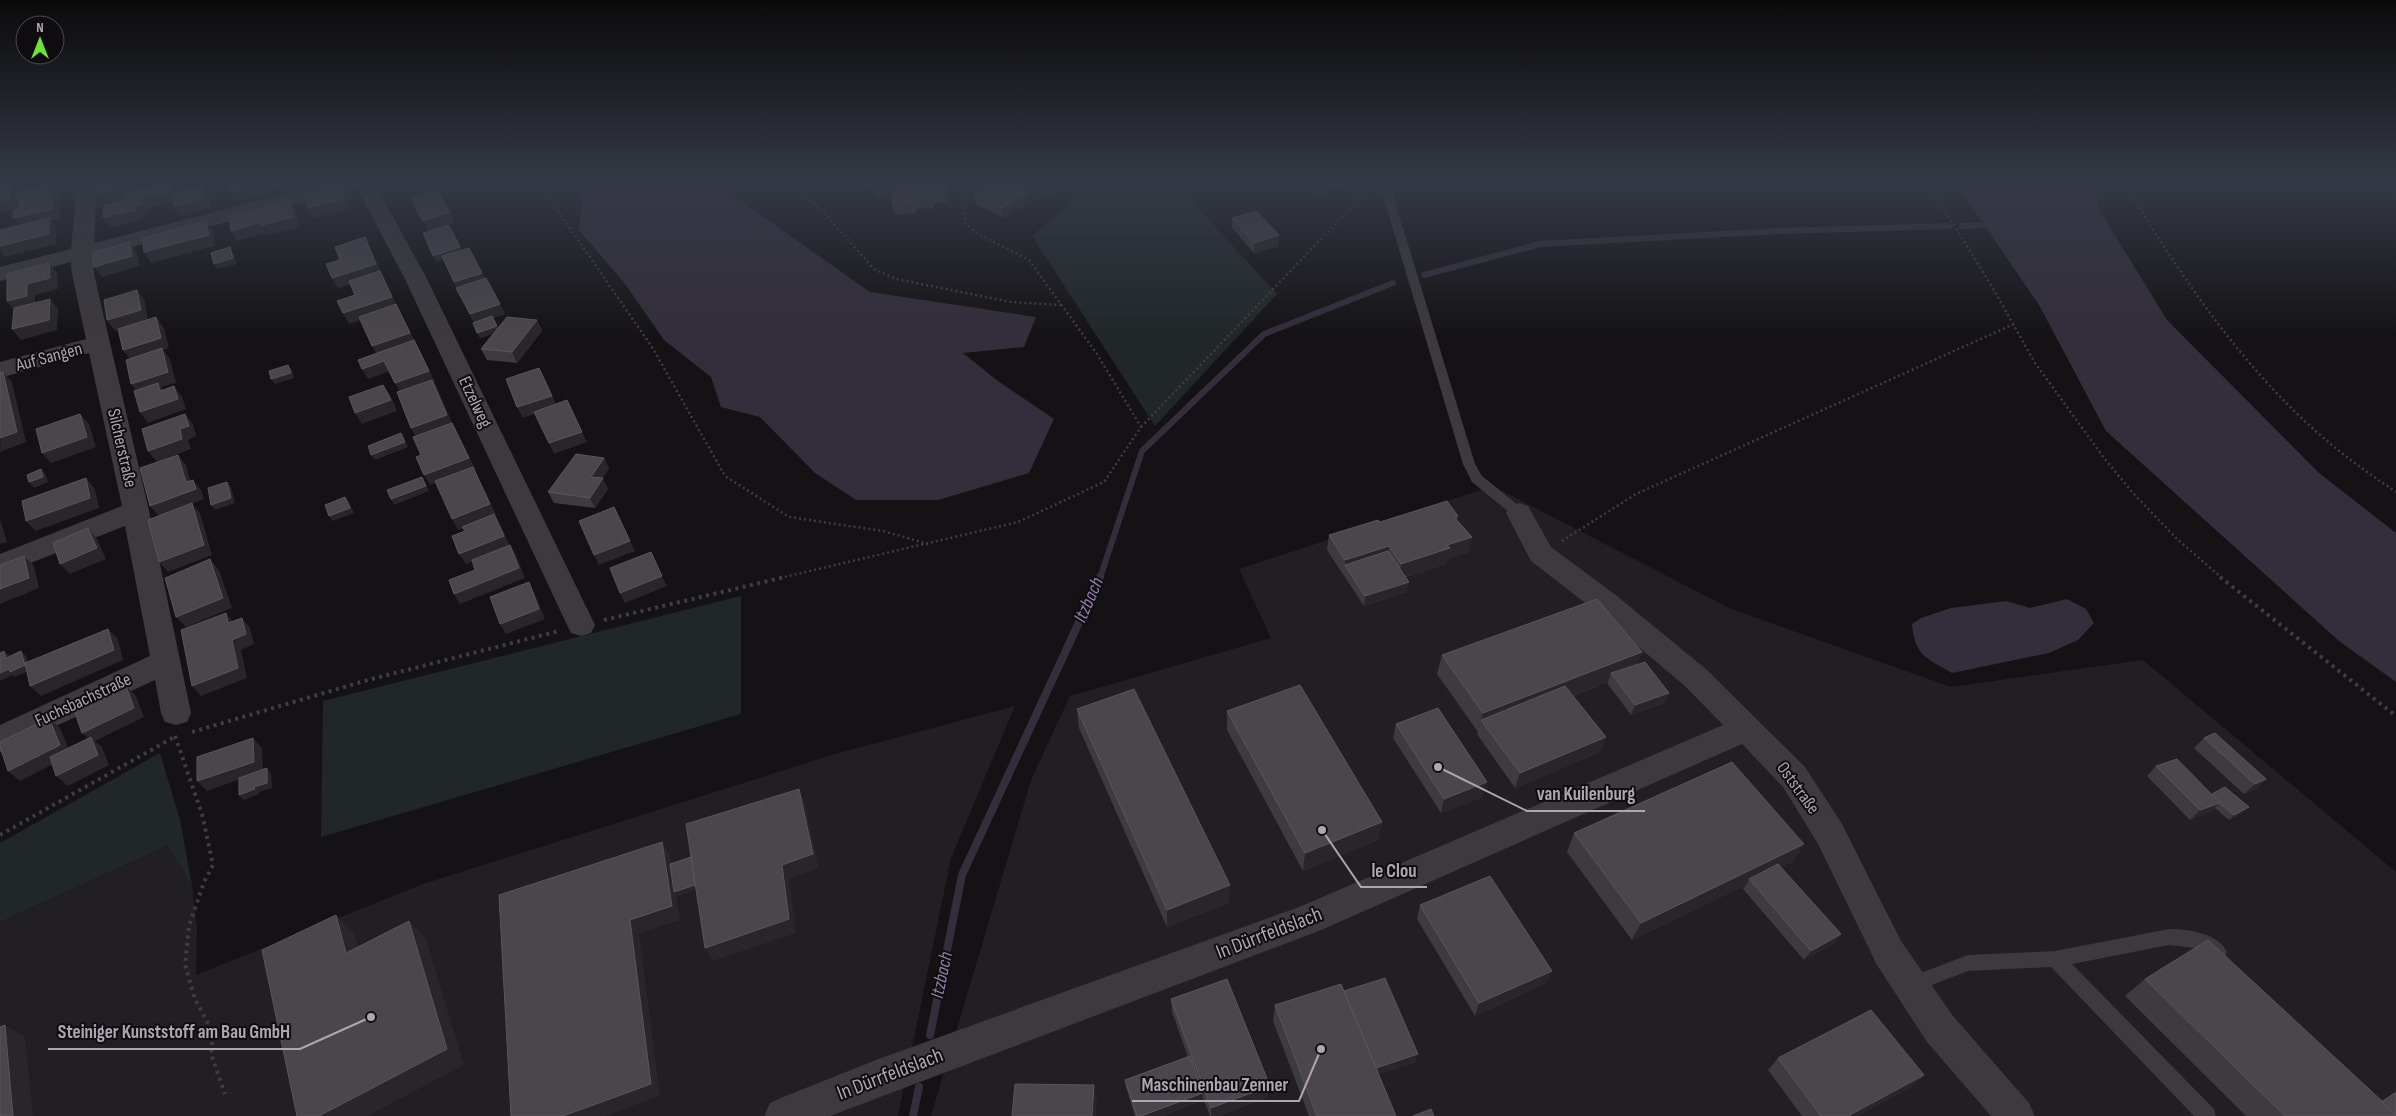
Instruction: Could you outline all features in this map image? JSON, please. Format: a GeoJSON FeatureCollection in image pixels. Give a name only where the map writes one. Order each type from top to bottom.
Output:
{"type":"FeatureCollection","features":[{"type":"Feature","properties":{"kind":"street","name":"Silcherstraße"},"geometry":{"type":"LineString","coordinates":[[83,234],[82,274],[136,511],[175,725]]}},
{"type":"Feature","properties":{"kind":"street"},"geometry":{"type":"LineString","coordinates":[[0,274],[155,234]]}},
{"type":"Feature","properties":{"kind":"street","name":"Etzelweg"},"geometry":{"type":"LineString","coordinates":[[392,234],[416,279],[581,625]]}},
{"type":"Feature","properties":{"kind":"street","name":"Auf Sangen"},"geometry":{"type":"LineString","coordinates":[[0,370],[98,343]]}},
{"type":"Feature","properties":{"kind":"street"},"geometry":{"type":"LineString","coordinates":[[0,565],[136,511]]}},
{"type":"Feature","properties":{"kind":"street","name":"Oststraße"},"geometry":{"type":"LineString","coordinates":[[1519,514],[1541,554],[1607,604],[1689,672],[1794,776],[1830,834],[1889,953],[1940,1029],[2016,1116]]}},
{"type":"Feature","properties":{"kind":"street","name":"Fuchsbachstraße"},"geometry":{"type":"LineString","coordinates":[[0,739],[165,662]]}},
{"type":"Feature","properties":{"kind":"street","name":"In Dürrfeldslach"},"geometry":{"type":"LineString","coordinates":[[783,1116],[876,1079],[1307,920],[1746,728]]}},
{"type":"Feature","properties":{"kind":"lane"},"geometry":{"type":"LineString","coordinates":[[1400,234],[1469,464],[1477,479],[1519,514]]}},
{"type":"Feature","properties":{"kind":"lane"},"geometry":{"type":"LineString","coordinates":[[1911,985],[1968,963],[2054,959],[2182,936],[2197,940],[2213,948],[2227,961]]}},
{"type":"Feature","properties":{"kind":"lane"},"geometry":{"type":"LineString","coordinates":[[2054,959],[2207,1116]]}},
{"type":"Feature","properties":{"kind":"path"},"geometry":{"type":"LineString","coordinates":[[573,234],[652,347],[725,476],[789,517],[883,531],[928,544]]}},
{"type":"Feature","properties":{"kind":"path"},"geometry":{"type":"LineString","coordinates":[[843,234],[874,268],[896,279],[1011,302],[1062,305]]}},
{"type":"Feature","properties":{"kind":"path"},"geometry":{"type":"LineString","coordinates":[[977,234],[1018,251],[1029,260],[1097,354],[1141,427]]}},
{"type":"Feature","properties":{"kind":"path"},"geometry":{"type":"LineString","coordinates":[[0,835],[175,725],[368,680],[581,625],[1018,522],[1104,482],[1141,427],[1326,234]]}},
{"type":"Feature","properties":{"kind":"path"},"geometry":{"type":"LineString","coordinates":[[1959,234],[2014,324],[2035,363],[2104,458],[2177,539],[2242,595],[2396,716]]}},
{"type":"Feature","properties":{"kind":"path"},"geometry":{"type":"LineString","coordinates":[[2158,234],[2203,304],[2260,374],[2324,439],[2396,492]]}},
{"type":"Feature","properties":{"kind":"path"},"geometry":{"type":"LineString","coordinates":[[1541,554],[1636,494],[2014,324]]}},
{"type":"Feature","properties":{"kind":"path"},"geometry":{"type":"LineString","coordinates":[[175,725],[202,814],[213,865],[204,882],[189,926],[185,966],[195,999],[213,1033],[211,1054],[225,1094]]}},
{"type":"Feature","properties":{"kind":"shaded area"},"geometry":{"type":"Polygon","coordinates":[[[582,234],[788,234],[870,292],[1036,317],[1024,347],[963,353],[998,381],[1054,419],[1029,473],[938,500],[856,500],[815,473],[760,417],[721,407],[711,377],[664,340],[625,284],[582,234]]]}},
{"type":"Feature","properties":{"kind":"shaded area"},"geometry":{"type":"Polygon","coordinates":[[[1034,234],[1222,234],[1277,294],[1155,426],[1032,236],[1034,234]]]}},
{"type":"Feature","properties":{"kind":"shaded area"},"geometry":{"type":"Polygon","coordinates":[[[1991,234],[2114,234],[2167,320],[2319,473],[2396,533],[2396,682],[2339,641],[2106,431],[2039,305],[1991,234]]]}},
{"type":"Feature","properties":{"kind":"shaded area"},"geometry":{"type":"Polygon","coordinates":[[[1493,486],[1729,608],[1951,687],[2143,660],[2396,872],[2396,1116],[931,1116],[1031,780],[1070,696],[1271,638],[1239,569],[1493,486]]]}},
{"type":"Feature","properties":{"kind":"shaded area"},"geometry":{"type":"Polygon","coordinates":[[[741,596],[741,714],[321,837],[323,701],[741,596]]]}},
{"type":"Feature","properties":{"kind":"shaded area"},"geometry":{"type":"Polygon","coordinates":[[[2067,599],[2086,609],[2094,623],[2078,640],[2049,653],[1952,673],[1929,660],[1919,650],[1916,643],[1912,624],[1921,618],[1951,608],[2006,601],[2030,608],[2067,599]]]}},
{"type":"Feature","properties":{"kind":"shaded area"},"geometry":{"type":"Polygon","coordinates":[[[1015,706],[951,858],[898,1116],[0,1116],[0,922],[167,846],[192,886],[197,927],[196,975],[423,884],[835,754],[1015,706]]]}},
{"type":"Feature","properties":{"kind":"shaded area"},"geometry":{"type":"Polygon","coordinates":[[[160,753],[180,820],[192,886],[167,846],[0,922],[0,843],[160,753]]]}},
{"type":"Feature","properties":{"kind":"building"},"geometry":{"type":"Polygon","coordinates":[[[0,234],[49,234],[0,246],[0,234]]]}},
{"type":"Feature","properties":{"kind":"building"},"geometry":{"type":"Polygon","coordinates":[[[158,234],[209,235],[144,252],[143,238],[158,234]]]}},
{"type":"Feature","properties":{"kind":"building"},"geometry":{"type":"Polygon","coordinates":[[[423,234],[454,234],[460,247],[433,256],[423,234]]]}},
{"type":"Feature","properties":{"kind":"building"},"geometry":{"type":"Polygon","coordinates":[[[1246,234],[1279,235],[1254,243],[1246,234]]]}},
{"type":"Feature","properties":{"kind":"building"},"geometry":{"type":"Polygon","coordinates":[[[365,237],[376,264],[332,278],[326,264],[340,260],[335,247],[365,237]]]}},
{"type":"Feature","properties":{"kind":"building"},"geometry":{"type":"Polygon","coordinates":[[[130,242],[132,256],[94,267],[92,253],[130,242]]]}},
{"type":"Feature","properties":{"kind":"building"},"geometry":{"type":"Polygon","coordinates":[[[230,247],[233,258],[214,264],[211,253],[230,247]]]}},
{"type":"Feature","properties":{"kind":"building"},"geometry":{"type":"Polygon","coordinates":[[[469,248],[482,273],[454,282],[442,256],[469,248]]]}},
{"type":"Feature","properties":{"kind":"building"},"geometry":{"type":"Polygon","coordinates":[[[49,263],[50,278],[27,284],[27,296],[7,301],[7,274],[49,263]]]}},
{"type":"Feature","properties":{"kind":"building"},"geometry":{"type":"Polygon","coordinates":[[[380,271],[392,297],[343,313],[337,301],[355,295],[349,281],[380,271]]]}},
{"type":"Feature","properties":{"kind":"building"},"geometry":{"type":"Polygon","coordinates":[[[486,278],[500,304],[470,314],[456,288],[486,278]]]}},
{"type":"Feature","properties":{"kind":"building"},"geometry":{"type":"Polygon","coordinates":[[[137,290],[141,310],[107,320],[104,300],[137,290]]]}},
{"type":"Feature","properties":{"kind":"building"},"geometry":{"type":"Polygon","coordinates":[[[50,299],[49,320],[12,329],[14,308],[50,299]]]}},
{"type":"Feature","properties":{"kind":"building"},"geometry":{"type":"Polygon","coordinates":[[[396,304],[410,333],[372,346],[359,317],[396,304]]]}},
{"type":"Feature","properties":{"kind":"building"},"geometry":{"type":"Polygon","coordinates":[[[492,316],[497,326],[477,333],[473,323],[492,316]]]}},
{"type":"Feature","properties":{"kind":"building"},"geometry":{"type":"Polygon","coordinates":[[[156,317],[161,338],[123,350],[118,329],[156,317]]]}},
{"type":"Feature","properties":{"kind":"building"},"geometry":{"type":"Polygon","coordinates":[[[507,317],[537,320],[512,352],[481,349],[507,317]]]}},
{"type":"Feature","properties":{"kind":"building"},"geometry":{"type":"Polygon","coordinates":[[[414,340],[429,371],[395,383],[384,361],[362,369],[358,360],[414,340]]]}},
{"type":"Feature","properties":{"kind":"building"},"geometry":{"type":"Polygon","coordinates":[[[162,348],[168,372],[131,384],[126,360],[162,348]]]}},
{"type":"Feature","properties":{"kind":"building"},"geometry":{"type":"Polygon","coordinates":[[[288,365],[291,373],[271,379],[269,371],[288,365]]]}},
{"type":"Feature","properties":{"kind":"building"},"geometry":{"type":"Polygon","coordinates":[[[539,368],[552,396],[517,407],[506,379],[539,368]]]}},
{"type":"Feature","properties":{"kind":"building"},"geometry":{"type":"Polygon","coordinates":[[[3,372],[17,432],[0,438],[0,373],[3,372]]]}},
{"type":"Feature","properties":{"kind":"building"},"geometry":{"type":"Polygon","coordinates":[[[432,380],[447,415],[411,428],[397,392],[432,380]]]}},
{"type":"Feature","properties":{"kind":"building"},"geometry":{"type":"Polygon","coordinates":[[[158,383],[160,391],[174,386],[178,399],[140,412],[134,391],[158,383]]]}},
{"type":"Feature","properties":{"kind":"building"},"geometry":{"type":"Polygon","coordinates":[[[383,385],[391,400],[355,413],[349,397],[383,385]]]}},
{"type":"Feature","properties":{"kind":"building"},"geometry":{"type":"Polygon","coordinates":[[[567,400],[582,432],[549,443],[534,412],[567,400]]]}},
{"type":"Feature","properties":{"kind":"building"},"geometry":{"type":"Polygon","coordinates":[[[80,414],[87,437],[42,453],[36,429],[80,414]]]}},
{"type":"Feature","properties":{"kind":"building"},"geometry":{"type":"Polygon","coordinates":[[[185,414],[189,426],[180,429],[182,439],[148,451],[142,429],[185,414]]]}},
{"type":"Feature","properties":{"kind":"building"},"geometry":{"type":"Polygon","coordinates":[[[452,423],[469,458],[424,475],[416,457],[421,455],[413,437],[452,423]]]}},
{"type":"Feature","properties":{"kind":"building"},"geometry":{"type":"Polygon","coordinates":[[[401,433],[405,442],[371,455],[368,446],[401,433]]]}},
{"type":"Feature","properties":{"kind":"building"},"geometry":{"type":"Polygon","coordinates":[[[576,454],[604,458],[591,477],[603,478],[590,498],[548,492],[576,454]]]}},
{"type":"Feature","properties":{"kind":"building"},"geometry":{"type":"Polygon","coordinates":[[[178,455],[186,482],[193,480],[196,489],[150,506],[140,468],[178,455]]]}},
{"type":"Feature","properties":{"kind":"building"},"geometry":{"type":"Polygon","coordinates":[[[473,467],[490,504],[452,519],[435,481],[473,467]]]}},
{"type":"Feature","properties":{"kind":"building"},"geometry":{"type":"Polygon","coordinates":[[[41,469],[43,477],[29,482],[27,475],[41,469]]]}},
{"type":"Feature","properties":{"kind":"building"},"geometry":{"type":"Polygon","coordinates":[[[422,477],[426,486],[391,499],[387,490],[422,477]]]}},
{"type":"Feature","properties":{"kind":"building"},"geometry":{"type":"Polygon","coordinates":[[[86,478],[90,498],[26,521],[22,501],[86,478]]]}},
{"type":"Feature","properties":{"kind":"building"},"geometry":{"type":"Polygon","coordinates":[[[227,482],[231,498],[211,505],[208,488],[227,482]]]}},
{"type":"Feature","properties":{"kind":"building"},"geometry":{"type":"Polygon","coordinates":[[[345,497],[350,508],[329,516],[325,505],[345,497]]]}},
{"type":"Feature","properties":{"kind":"building"},"geometry":{"type":"Polygon","coordinates":[[[1447,501],[1458,516],[1454,517],[1472,537],[1447,545],[1450,548],[1401,564],[1389,546],[1345,560],[1329,535],[1378,520],[1380,522],[1447,501]]]}},
{"type":"Feature","properties":{"kind":"building"},"geometry":{"type":"Polygon","coordinates":[[[192,503],[204,545],[159,562],[148,520],[192,503]]]}},
{"type":"Feature","properties":{"kind":"building"},"geometry":{"type":"Polygon","coordinates":[[[614,507],[630,541],[594,555],[579,521],[614,507]]]}},
{"type":"Feature","properties":{"kind":"building"},"geometry":{"type":"Polygon","coordinates":[[[494,514],[504,536],[459,554],[452,536],[465,531],[462,527],[494,514]]]}},
{"type":"Feature","properties":{"kind":"building"},"geometry":{"type":"Polygon","coordinates":[[[88,528],[97,548],[60,564],[53,543],[88,528]]]}},
{"type":"Feature","properties":{"kind":"building"},"geometry":{"type":"Polygon","coordinates":[[[510,545],[519,568],[454,594],[449,580],[475,570],[472,560],[510,545]]]}},
{"type":"Feature","properties":{"kind":"building"},"geometry":{"type":"Polygon","coordinates":[[[1388,551],[1409,582],[1365,596],[1345,565],[1388,551]]]}},
{"type":"Feature","properties":{"kind":"building"},"geometry":{"type":"Polygon","coordinates":[[[651,552],[662,576],[620,593],[610,568],[651,552]]]}},
{"type":"Feature","properties":{"kind":"building"},"geometry":{"type":"Polygon","coordinates":[[[24,556],[29,578],[0,589],[0,565],[24,556]]]}},
{"type":"Feature","properties":{"kind":"building"},"geometry":{"type":"Polygon","coordinates":[[[210,559],[223,598],[176,617],[165,578],[210,559]]]}},
{"type":"Feature","properties":{"kind":"building"},"geometry":{"type":"Polygon","coordinates":[[[529,582],[539,609],[500,624],[490,597],[529,582]]]}},
{"type":"Feature","properties":{"kind":"building"},"geometry":{"type":"Polygon","coordinates":[[[1597,599],[1642,652],[1483,713],[1442,655],[1597,599]]]}},
{"type":"Feature","properties":{"kind":"building"},"geometry":{"type":"Polygon","coordinates":[[[226,613],[228,623],[242,618],[246,634],[232,640],[238,668],[192,686],[181,630],[226,613]]]}},
{"type":"Feature","properties":{"kind":"building"},"geometry":{"type":"Polygon","coordinates":[[[108,629],[114,650],[30,686],[25,663],[108,629]]]}},
{"type":"Feature","properties":{"kind":"building"},"geometry":{"type":"Polygon","coordinates":[[[4,651],[6,658],[21,651],[25,665],[10,672],[9,669],[0,673],[0,653],[4,651]]]}},
{"type":"Feature","properties":{"kind":"building"},"geometry":{"type":"Polygon","coordinates":[[[1645,662],[1669,693],[1635,705],[1611,673],[1645,662]]]}},
{"type":"Feature","properties":{"kind":"building"},"geometry":{"type":"Polygon","coordinates":[[[1300,685],[1382,822],[1305,853],[1227,711],[1300,685]]]}},
{"type":"Feature","properties":{"kind":"building"},"geometry":{"type":"Polygon","coordinates":[[[126,686],[134,708],[82,733],[74,710],[126,686]]]}},
{"type":"Feature","properties":{"kind":"building"},"geometry":{"type":"Polygon","coordinates":[[[1565,686],[1606,737],[1520,773],[1481,720],[1565,686]]]}},
{"type":"Feature","properties":{"kind":"building"},"geometry":{"type":"Polygon","coordinates":[[[1134,689],[1230,885],[1167,910],[1077,709],[1134,689]]]}},
{"type":"Feature","properties":{"kind":"building"},"geometry":{"type":"Polygon","coordinates":[[[1438,708],[1487,782],[1444,799],[1396,724],[1438,708]]]}},
{"type":"Feature","properties":{"kind":"building"},"geometry":{"type":"Polygon","coordinates":[[[49,718],[60,745],[8,771],[0,742],[49,718]]]}},
{"type":"Feature","properties":{"kind":"building"},"geometry":{"type":"Polygon","coordinates":[[[2215,733],[2266,779],[2255,784],[2204,738],[2215,733]]]}},
{"type":"Feature","properties":{"kind":"building"},"geometry":{"type":"Polygon","coordinates":[[[91,737],[98,755],[56,776],[50,757],[91,737]]]}},
{"type":"Feature","properties":{"kind":"building"},"geometry":{"type":"Polygon","coordinates":[[[253,738],[254,762],[197,781],[197,757],[253,738]]]}},
{"type":"Feature","properties":{"kind":"building"},"geometry":{"type":"Polygon","coordinates":[[[2177,759],[2220,803],[2200,810],[2156,766],[2177,759]]]}},
{"type":"Feature","properties":{"kind":"building"},"geometry":{"type":"Polygon","coordinates":[[[1732,762],[1804,844],[1641,923],[1574,833],[1732,762]]]}},
{"type":"Feature","properties":{"kind":"building"},"geometry":{"type":"Polygon","coordinates":[[[267,768],[267,783],[239,795],[239,778],[267,768]]]}},
{"type":"Feature","properties":{"kind":"building"},"geometry":{"type":"Polygon","coordinates":[[[2225,787],[2249,807],[2234,815],[2219,803],[2212,794],[2225,787]]]}},
{"type":"Feature","properties":{"kind":"building"},"geometry":{"type":"Polygon","coordinates":[[[799,789],[813,854],[782,865],[789,919],[705,948],[686,824],[799,789]]]}},
{"type":"Feature","properties":{"kind":"building"},"geometry":{"type":"Polygon","coordinates":[[[662,842],[672,906],[630,920],[651,1084],[563,1116],[511,1116],[499,895],[662,842]]]}},
{"type":"Feature","properties":{"kind":"building"},"geometry":{"type":"Polygon","coordinates":[[[691,857],[695,885],[674,892],[670,864],[691,857]]]}},
{"type":"Feature","properties":{"kind":"building"},"geometry":{"type":"Polygon","coordinates":[[[1778,864],[1841,934],[1811,951],[1749,879],[1778,864]]]}},
{"type":"Feature","properties":{"kind":"building"},"geometry":{"type":"Polygon","coordinates":[[[1490,876],[1552,971],[1479,1003],[1420,905],[1490,876]]]}},
{"type":"Feature","properties":{"kind":"building"},"geometry":{"type":"Polygon","coordinates":[[[336,915],[346,953],[409,921],[447,1049],[319,1116],[297,1116],[262,950],[336,915]]]}},
{"type":"Feature","properties":{"kind":"building"},"geometry":{"type":"Polygon","coordinates":[[[2208,940],[2396,1116],[2285,1116],[2145,979],[2208,940]]]}},
{"type":"Feature","properties":{"kind":"building"},"geometry":{"type":"Polygon","coordinates":[[[1385,978],[1418,1054],[1376,1068],[1344,991],[1385,978]]]}},
{"type":"Feature","properties":{"kind":"building"},"geometry":{"type":"Polygon","coordinates":[[[1227,979],[1270,1086],[1211,1108],[1171,999],[1227,979]]]}},
{"type":"Feature","properties":{"kind":"building"},"geometry":{"type":"Polygon","coordinates":[[[1341,984],[1396,1116],[1317,1116],[1275,1005],[1341,984]]]}},
{"type":"Feature","properties":{"kind":"building"},"geometry":{"type":"Polygon","coordinates":[[[1871,1010],[1924,1075],[1848,1116],[1821,1116],[1778,1058],[1871,1010]]]}},
{"type":"Feature","properties":{"kind":"building"},"geometry":{"type":"Polygon","coordinates":[[[5,1025],[13,1116],[0,1116],[0,1027],[5,1025]]]}},
{"type":"Feature","properties":{"kind":"building"},"geometry":{"type":"Polygon","coordinates":[[[1190,1056],[1203,1093],[1137,1116],[1125,1080],[1190,1056]]]}},
{"type":"Feature","properties":{"kind":"building"},"geometry":{"type":"Polygon","coordinates":[[[1015,1084],[1094,1085],[1092,1116],[1012,1116],[1015,1084]]]}},
{"type":"Feature","properties":{"kind":"building"},"geometry":{"type":"Polygon","coordinates":[[[2396,1092],[2396,1115],[2382,1102],[2396,1092]]]}},
{"type":"Feature","properties":{"kind":"building"},"geometry":{"type":"Polygon","coordinates":[[[1431,1109],[1434,1116],[1413,1116],[1431,1109]]]}},
{"type":"Feature","properties":{"kind":"waterway","name":"Itzbach"},"geometry":{"type":"LineString","coordinates":[[1424,275],[1540,244],[1722,234]]}},
{"type":"Feature","properties":{"kind":"waterway","name":"Itzbach"},"geometry":{"type":"LineString","coordinates":[[1100,578],[1142,451],[1264,334],[1393,283]]}},
{"type":"Feature","properties":{"kind":"waterway","name":"Itzbach"},"geometry":{"type":"LineString","coordinates":[[930,1035],[962,875],[1100,577]]}},
{"type":"Feature","properties":{"kind":"waterway","name":"Itzbach"},"geometry":{"type":"LineString","coordinates":[[913,1116],[919,1087]]}},
{"type":"Feature","properties":{"kind":"place","name":"van Kuilenburg"},"geometry":{"type":"Point","coordinates":[1438,767]}},
{"type":"Feature","properties":{"kind":"place","name":"le Clou"},"geometry":{"type":"Point","coordinates":[1322,830]}},
{"type":"Feature","properties":{"kind":"place","name":"Steiniger Kunststoff am Bau GmbH"},"geometry":{"type":"Point","coordinates":[371,1017]}},
{"type":"Feature","properties":{"kind":"place","name":"Maschinenbau Zenner"},"geometry":{"type":"Point","coordinates":[1321,1049]}}]}
